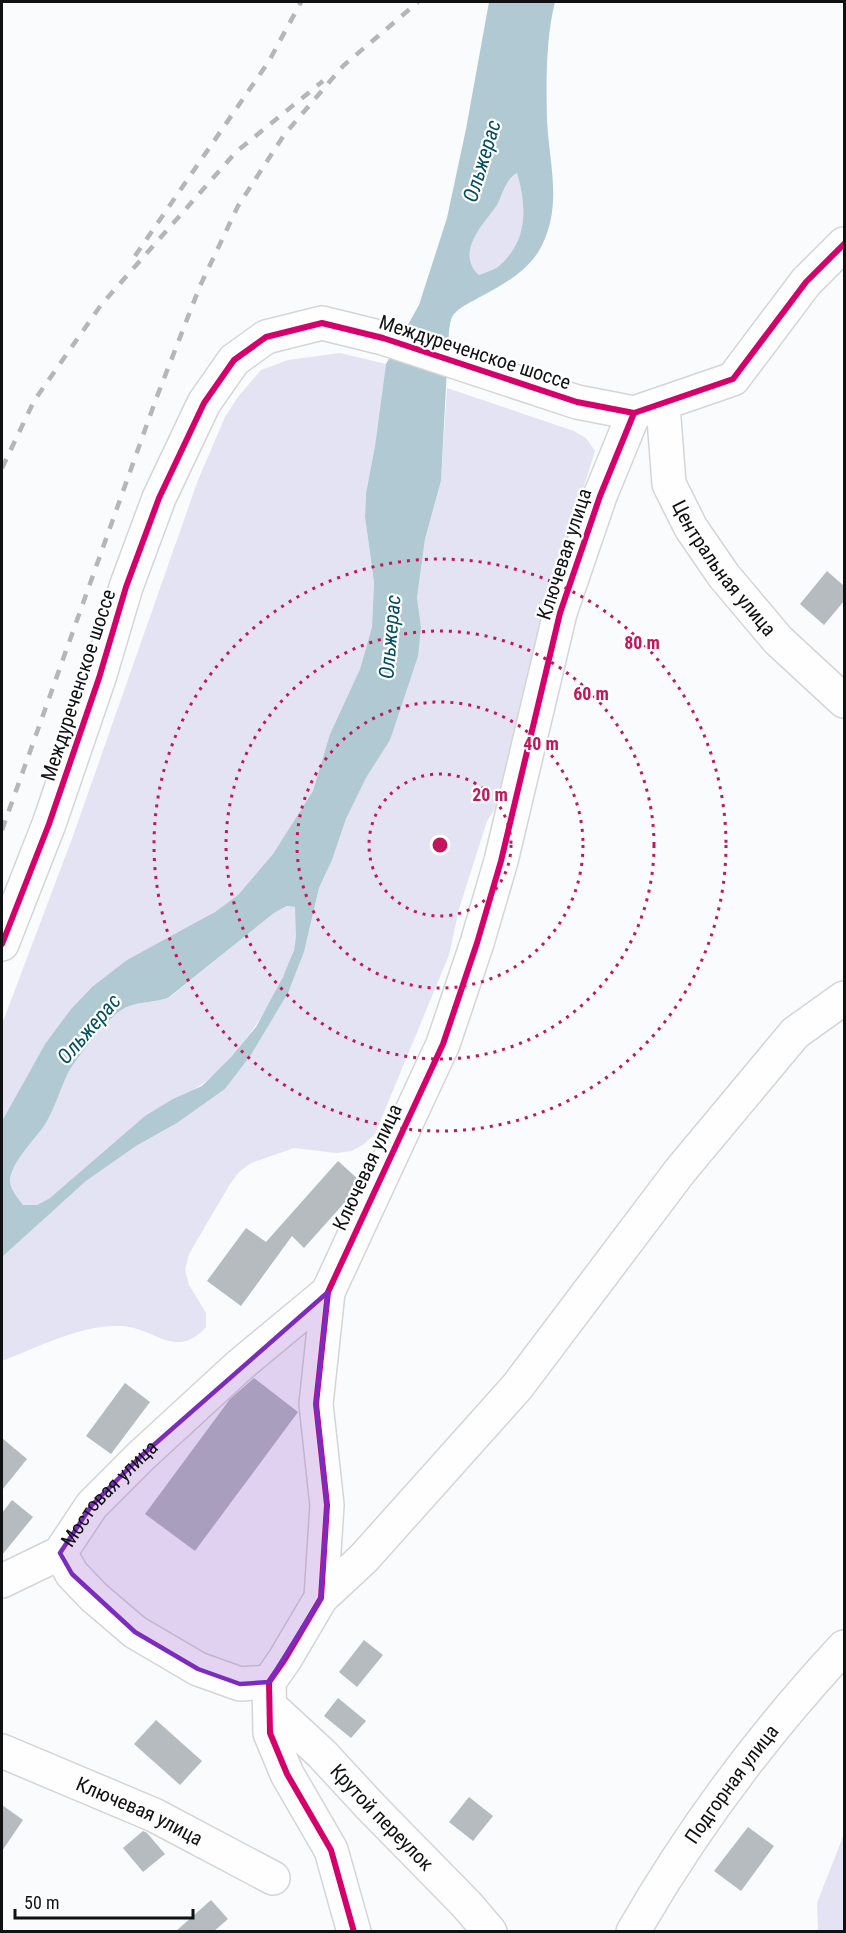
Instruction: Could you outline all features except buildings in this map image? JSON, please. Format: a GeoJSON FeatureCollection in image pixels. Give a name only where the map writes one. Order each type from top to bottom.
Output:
{"type":"FeatureCollection","features":[{"type":"Feature","properties":{"kind":"street"},"geometry":{"type":"LineString","coordinates":[[649,409],[733,379],[806,282],[844,244]]}},
{"type":"Feature","properties":{"kind":"street","name":"Междуреченское шоссе"},"geometry":{"type":"LineString","coordinates":[[2,944],[49,825],[99,678],[126,587],[159,498],[204,403],[234,360],[266,337],[322,323],[383,338],[577,402],[649,409]]}},
{"type":"Feature","properties":{"kind":"street","name":"Центральная улица"},"geometry":{"type":"LineString","coordinates":[[649,409],[669,484],[691,528],[724,576],[778,640],[844,701]]}},
{"type":"Feature","properties":{"kind":"street","name":"Ключевая улица"},"geometry":{"type":"LineString","coordinates":[[269,1694],[285,1659],[321,1598],[327,1505],[316,1404],[328,1292],[443,1044],[477,944],[501,861],[560,613],[600,496],[649,409]]}},
{"type":"Feature","properties":{"kind":"street"},"geometry":{"type":"LineString","coordinates":[[321,1598],[364,1558],[517,1388],[680,1171],[795,1033],[844,998]]}},
{"type":"Feature","properties":{"kind":"street","name":"Мостовая улица"},"geometry":{"type":"LineString","coordinates":[[269,1694],[198,1669],[135,1632],[94,1597],[72,1574],[60,1553],[92,1506],[141,1457],[240,1365],[328,1292]]}},
{"type":"Feature","properties":{"kind":"street"},"geometry":{"type":"LineString","coordinates":[[2,1581],[60,1553]]}},
{"type":"Feature","properties":{"kind":"street","name":"Подгорная улица"},"geometry":{"type":"LineString","coordinates":[[633,1932],[660,1886],[729,1785],[844,1647]]}},
{"type":"Feature","properties":{"kind":"street"},"geometry":{"type":"LineString","coordinates":[[269,1694],[270,1733],[287,1774],[331,1850],[354,1932]]}},
{"type":"Feature","properties":{"kind":"street","name":"Крутой переулок"},"geometry":{"type":"LineString","coordinates":[[269,1694],[371,1808],[467,1905],[490,1932]]}},
{"type":"Feature","properties":{"kind":"street","name":"Ключевая улица"},"geometry":{"type":"LineString","coordinates":[[2,1751],[154,1815],[273,1878]]}},
{"type":"Feature","properties":{"kind":"highlighted area"},"geometry":{"type":"Polygon","coordinates":[[[328,1292],[316,1404],[327,1505],[321,1598],[269,1682],[240,1684],[198,1669],[135,1632],[72,1574],[60,1553],[92,1505],[140,1457],[328,1292]]]}},
{"type":"Feature","properties":{"kind":"shaded area"},"geometry":{"type":"Polygon","coordinates":[[[517,173],[524,210],[521,234],[516,245],[500,265],[479,275],[472,266],[470,248],[508,183],[517,173]]]}},
{"type":"Feature","properties":{"kind":"shaded area"},"geometry":{"type":"Polygon","coordinates":[[[340,353],[386,364],[366,493],[365,517],[374,582],[372,627],[360,669],[330,734],[313,792],[273,854],[238,895],[215,912],[92,987],[71,1009],[45,1044],[2,1121],[2,1024],[73,836],[198,480],[225,417],[238,397],[261,370],[288,360],[340,353]]]}},
{"type":"Feature","properties":{"kind":"shaded area"},"geometry":{"type":"Polygon","coordinates":[[[447,388],[574,431],[586,438],[595,451],[545,612],[496,807],[487,821],[459,909],[449,955],[375,1134],[352,1151],[336,1153],[294,1148],[251,1163],[239,1172],[189,1254],[185,1270],[189,1285],[206,1313],[206,1327],[195,1337],[175,1342],[133,1328],[106,1326],[60,1338],[2,1361],[2,1257],[86,1181],[136,1146],[177,1123],[225,1089],[251,1055],[288,993],[304,952],[319,888],[332,860],[346,819],[366,778],[390,740],[421,627],[417,598],[425,539],[441,481],[447,388]]]}},
{"type":"Feature","properties":{"kind":"shaded area"},"geometry":{"type":"Polygon","coordinates":[[[288,906],[295,907],[296,938],[288,967],[267,1008],[237,1050],[204,1082],[50,1198],[37,1205],[23,1205],[10,1184],[14,1167],[44,1126],[69,1071],[100,1030],[114,1015],[125,1008],[169,998],[274,913],[288,906]]]}},
{"type":"Feature","properties":{"kind":"shaded area"},"geometry":{"type":"Polygon","coordinates":[[[844,1834],[844,1931],[819,1931],[817,1903],[844,1834]]]}},
{"type":"Feature","properties":{"kind":"water","name":"Ольжерас"},"geometry":{"type":"Polygon","coordinates":[[[489,2],[555,2],[548,45],[547,76],[547,120],[553,182],[549,228],[538,253],[524,269],[460,308],[451,319],[441,481],[425,539],[417,598],[421,627],[418,656],[390,740],[366,778],[346,819],[332,860],[319,888],[304,952],[288,993],[251,1055],[225,1089],[177,1123],[136,1146],[86,1181],[2,1257],[2,1121],[45,1044],[71,1009],[92,987],[127,960],[215,912],[238,895],[273,854],[313,791],[330,734],[360,669],[372,627],[374,582],[365,517],[366,493],[386,364],[419,305],[447,218],[489,2]],[[517,173],[507,183],[497,205],[479,230],[470,248],[472,266],[479,275],[500,265],[516,245],[523,222],[522,198],[517,173]],[[287,906],[274,913],[168,998],[125,1008],[114,1015],[100,1030],[69,1071],[44,1126],[14,1167],[10,1184],[23,1205],[37,1205],[50,1198],[145,1116],[173,1099],[202,1086],[231,1057],[256,1027],[283,977],[294,950],[295,907],[287,906]]]}},
{"type":"Feature","properties":{"kind":"railway"},"geometry":{"type":"LineString","coordinates":[[135,256],[269,61],[301,2]]}},
{"type":"Feature","properties":{"kind":"railway"},"geometry":{"type":"LineString","coordinates":[[2,830],[156,399],[200,286],[238,206],[284,135],[343,66],[418,2]]}},
{"type":"Feature","properties":{"kind":"railway"},"geometry":{"type":"LineString","coordinates":[[2,468],[34,401],[101,305],[236,152],[323,81]]}},
{"type":"Feature","properties":{"kind":"cycle path"},"geometry":{"type":"LineString","coordinates":[[2,944],[49,824],[99,678],[126,587],[159,498],[204,403],[234,360],[266,337],[322,323],[383,338],[577,402],[634,413],[733,379],[806,282],[844,244]]}},
{"type":"Feature","properties":{"kind":"cycle path"},"geometry":{"type":"LineString","coordinates":[[354,1932],[331,1850],[287,1774],[270,1733],[269,1682],[321,1598],[327,1505],[316,1404],[328,1292],[443,1044],[477,943],[501,861],[560,613],[600,496],[634,413]]}}]}
